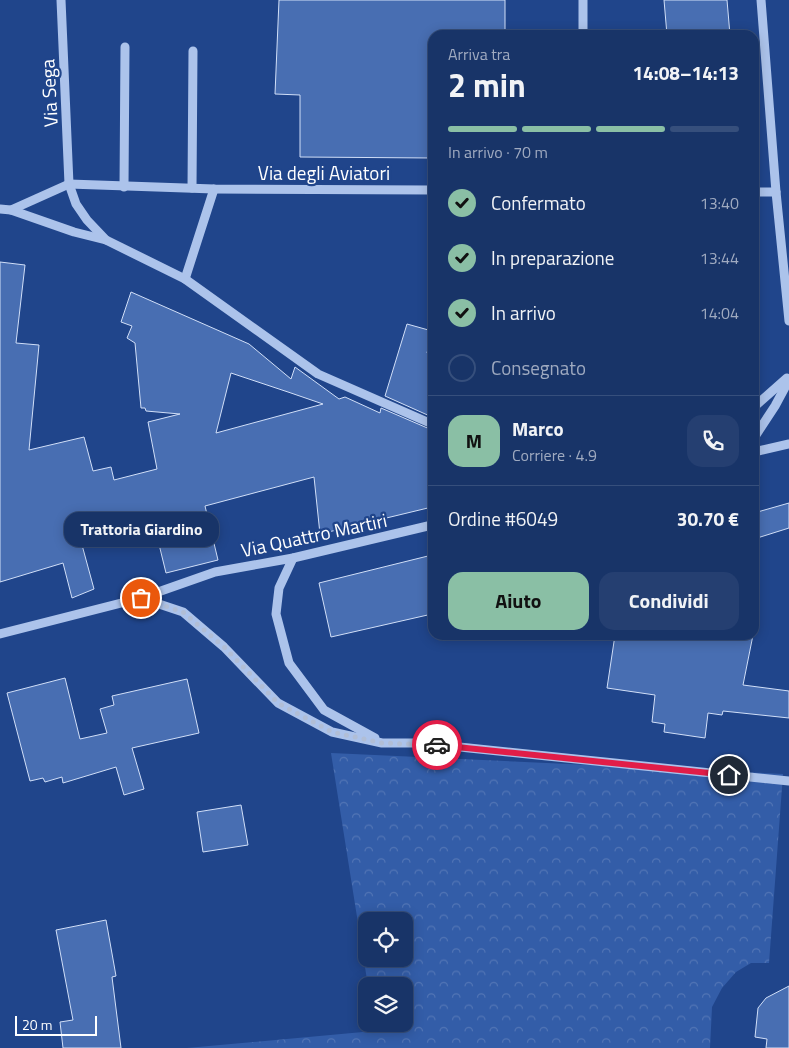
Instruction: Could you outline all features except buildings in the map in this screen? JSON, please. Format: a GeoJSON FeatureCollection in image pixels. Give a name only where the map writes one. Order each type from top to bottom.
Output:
{"type":"FeatureCollection","features":[{"type":"Feature","properties":{"kind":"street","name":"Via Sega"},"geometry":{"type":"LineString","coordinates":[[61,0],[70,184],[76,204],[87,220],[106,240]]}},
{"type":"Feature","properties":{"kind":"street"},"geometry":{"type":"LineString","coordinates":[[583,0],[583,30]]}},
{"type":"Feature","properties":{"kind":"street"},"geometry":{"type":"LineString","coordinates":[[761,0],[776,192],[789,321]]}},
{"type":"Feature","properties":{"kind":"street"},"geometry":{"type":"LineString","coordinates":[[124,187],[125,47]]}},
{"type":"Feature","properties":{"kind":"street"},"geometry":{"type":"LineString","coordinates":[[192,188],[193,51]]}},
{"type":"Feature","properties":{"kind":"street","name":"Via degli Aviatori"},"geometry":{"type":"LineString","coordinates":[[70,184],[214,189],[428,190]]}},
{"type":"Feature","properties":{"kind":"street"},"geometry":{"type":"LineString","coordinates":[[11,210],[70,184]]}},
{"type":"Feature","properties":{"kind":"street"},"geometry":{"type":"LineString","coordinates":[[185,279],[214,189]]}},
{"type":"Feature","properties":{"kind":"street"},"geometry":{"type":"LineString","coordinates":[[759,192],[776,192]]}},
{"type":"Feature","properties":{"kind":"street"},"geometry":{"type":"LineString","coordinates":[[0,209],[11,210],[74,232],[106,240],[185,279],[318,374],[428,422]]}},
{"type":"Feature","properties":{"kind":"street"},"geometry":{"type":"LineString","coordinates":[[759,403],[789,376]]}},
{"type":"Feature","properties":{"kind":"street"},"geometry":{"type":"LineString","coordinates":[[759,431],[789,380]]}},
{"type":"Feature","properties":{"kind":"street"},"geometry":{"type":"LineString","coordinates":[[759,451],[789,444]]}},
{"type":"Feature","properties":{"kind":"street","name":"Via Quattro Martiri"},"geometry":{"type":"LineString","coordinates":[[0,634],[141,598],[215,572],[293,558],[428,526]]}},
{"type":"Feature","properties":{"kind":"street"},"geometry":{"type":"LineString","coordinates":[[293,558],[279,588],[276,614],[289,664],[324,710],[382,743]]}},
{"type":"Feature","properties":{"kind":"street"},"geometry":{"type":"LineString","coordinates":[[141,598],[183,612],[224,647],[278,703],[332,732],[382,743],[421,743],[789,781]]}},
{"type":"Feature","properties":{"kind":"green space"},"geometry":{"type":"Polygon","coordinates":[[[331,753],[783,774],[769,963],[751,963],[736,972],[722,988],[712,1007],[710,1048],[187,1048],[363,1032],[413,1032],[413,977],[367,977],[365,967],[413,967],[413,912],[358,912],[358,923],[331,753]]]}},
{"type":"Feature","properties":{"kind":"way so far"},"geometry":{"type":"LineString","coordinates":[[141,598],[183,612],[224,647],[278,703],[332,732],[382,743],[437,745]]}},
{"type":"Feature","properties":{"kind":"place","name":"Trattoria Giardino"},"geometry":{"type":"Point","coordinates":[141,598]}},
{"type":"Feature","properties":{"kind":"route"},"geometry":{"type":"LineString","coordinates":[[437,745],[729,775]]}}]}
